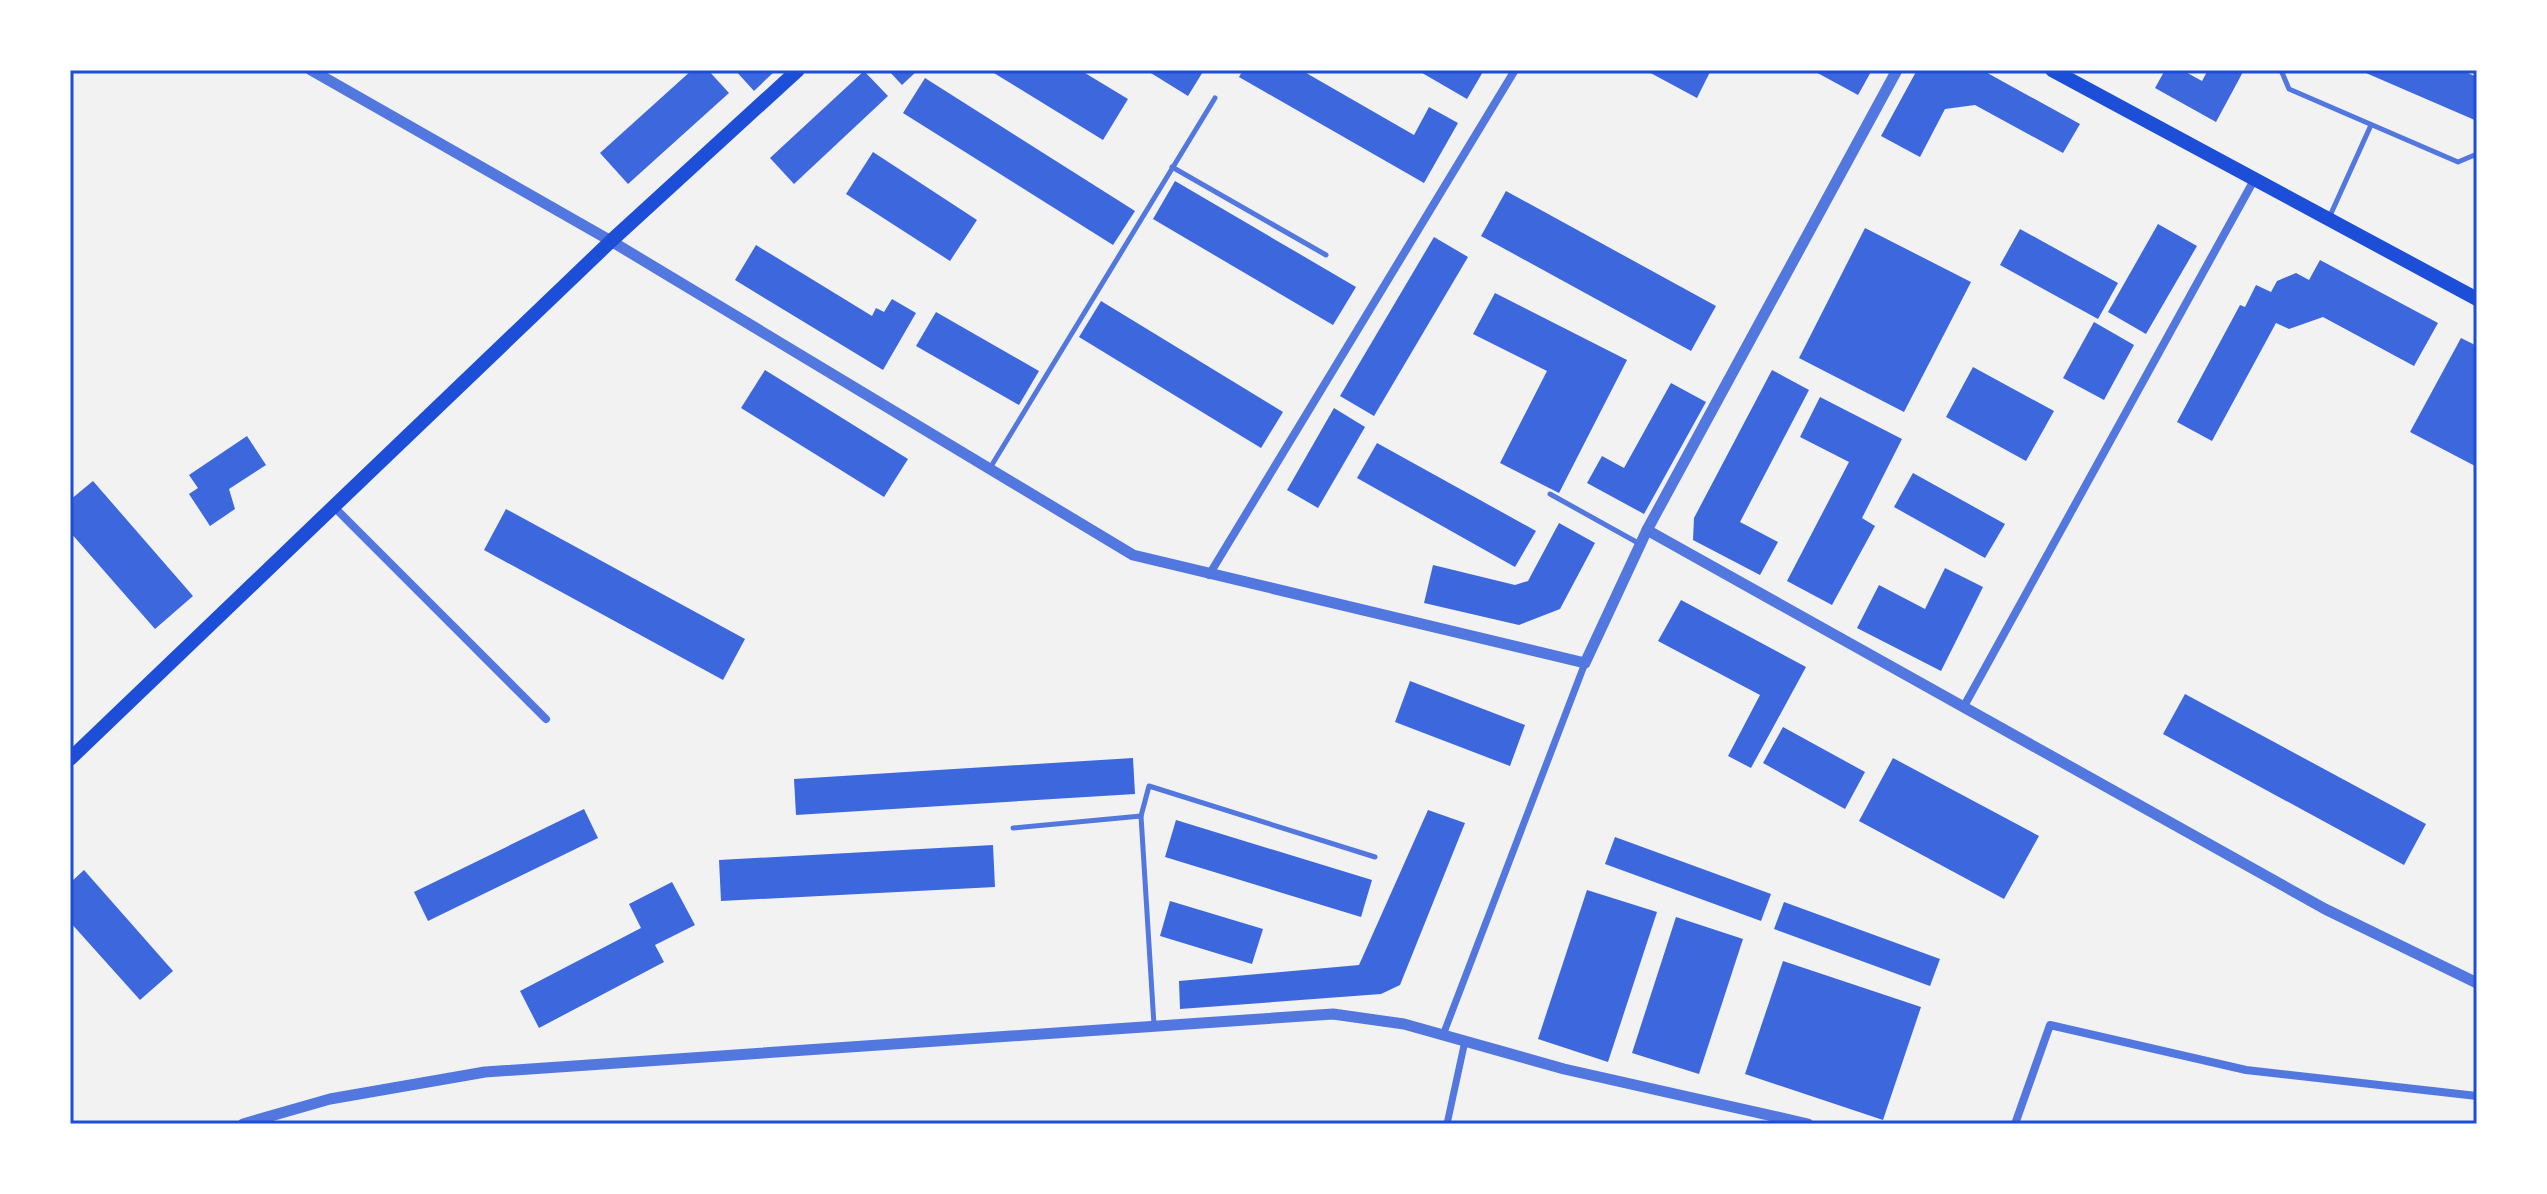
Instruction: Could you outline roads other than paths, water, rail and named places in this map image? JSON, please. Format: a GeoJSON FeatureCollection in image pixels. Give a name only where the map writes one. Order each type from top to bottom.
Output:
{"type":"FeatureCollection","features":[{"type":"Feature","properties":{"kind":"main road"},"geometry":{"type":"LineString","coordinates":[[70,759],[611,241],[798,70]]}},
{"type":"Feature","properties":{"kind":"main road"},"geometry":{"type":"LineString","coordinates":[[2052,70],[2477,299]]}},
{"type":"Feature","properties":{"kind":"street"},"geometry":{"type":"LineString","coordinates":[[311,70],[611,241],[1133,555],[1585,663]]}},
{"type":"Feature","properties":{"kind":"street"},"geometry":{"type":"LineString","coordinates":[[1209,575],[1515,70]]}},
{"type":"Feature","properties":{"kind":"street"},"geometry":{"type":"LineString","coordinates":[[1443,1035],[1585,663],[1647,530],[1897,70]]}},
{"type":"Feature","properties":{"kind":"street"},"geometry":{"type":"LineString","coordinates":[[1963,708],[2254,180]]}},
{"type":"Feature","properties":{"kind":"street"},"geometry":{"type":"LineString","coordinates":[[333,506],[546,719]]}},
{"type":"Feature","properties":{"kind":"street"},"geometry":{"type":"LineString","coordinates":[[1647,530],[2325,909],[2477,983]]}},
{"type":"Feature","properties":{"kind":"street"},"geometry":{"type":"LineString","coordinates":[[243,1124],[330,1099],[485,1072],[1333,1014],[1404,1024],[1564,1069],[1808,1124]]}},
{"type":"Feature","properties":{"kind":"street"},"geometry":{"type":"LineString","coordinates":[[2015,1124],[2050,1025],[2246,1070],[2477,1096]]}},
{"type":"Feature","properties":{"kind":"street"},"geometry":{"type":"LineString","coordinates":[[1447,1124],[1465,1041]]}},
{"type":"Feature","properties":{"kind":"lane"},"geometry":{"type":"LineString","coordinates":[[2281,70],[2289,89],[2371,125],[2458,162],[2477,154]]}},
{"type":"Feature","properties":{"kind":"lane"},"geometry":{"type":"LineString","coordinates":[[989,469],[1215,98]]}},
{"type":"Feature","properties":{"kind":"lane"},"geometry":{"type":"LineString","coordinates":[[2328,219],[2371,125]]}},
{"type":"Feature","properties":{"kind":"lane"},"geometry":{"type":"LineString","coordinates":[[1172,167],[1326,255]]}},
{"type":"Feature","properties":{"kind":"lane"},"geometry":{"type":"LineString","coordinates":[[1550,494],[1641,544]]}},
{"type":"Feature","properties":{"kind":"lane"},"geometry":{"type":"LineString","coordinates":[[1155,1026],[1141,816],[1149,786],[1375,857]]}},
{"type":"Feature","properties":{"kind":"lane"},"geometry":{"type":"LineString","coordinates":[[1013,828],[1141,816]]}}]}
